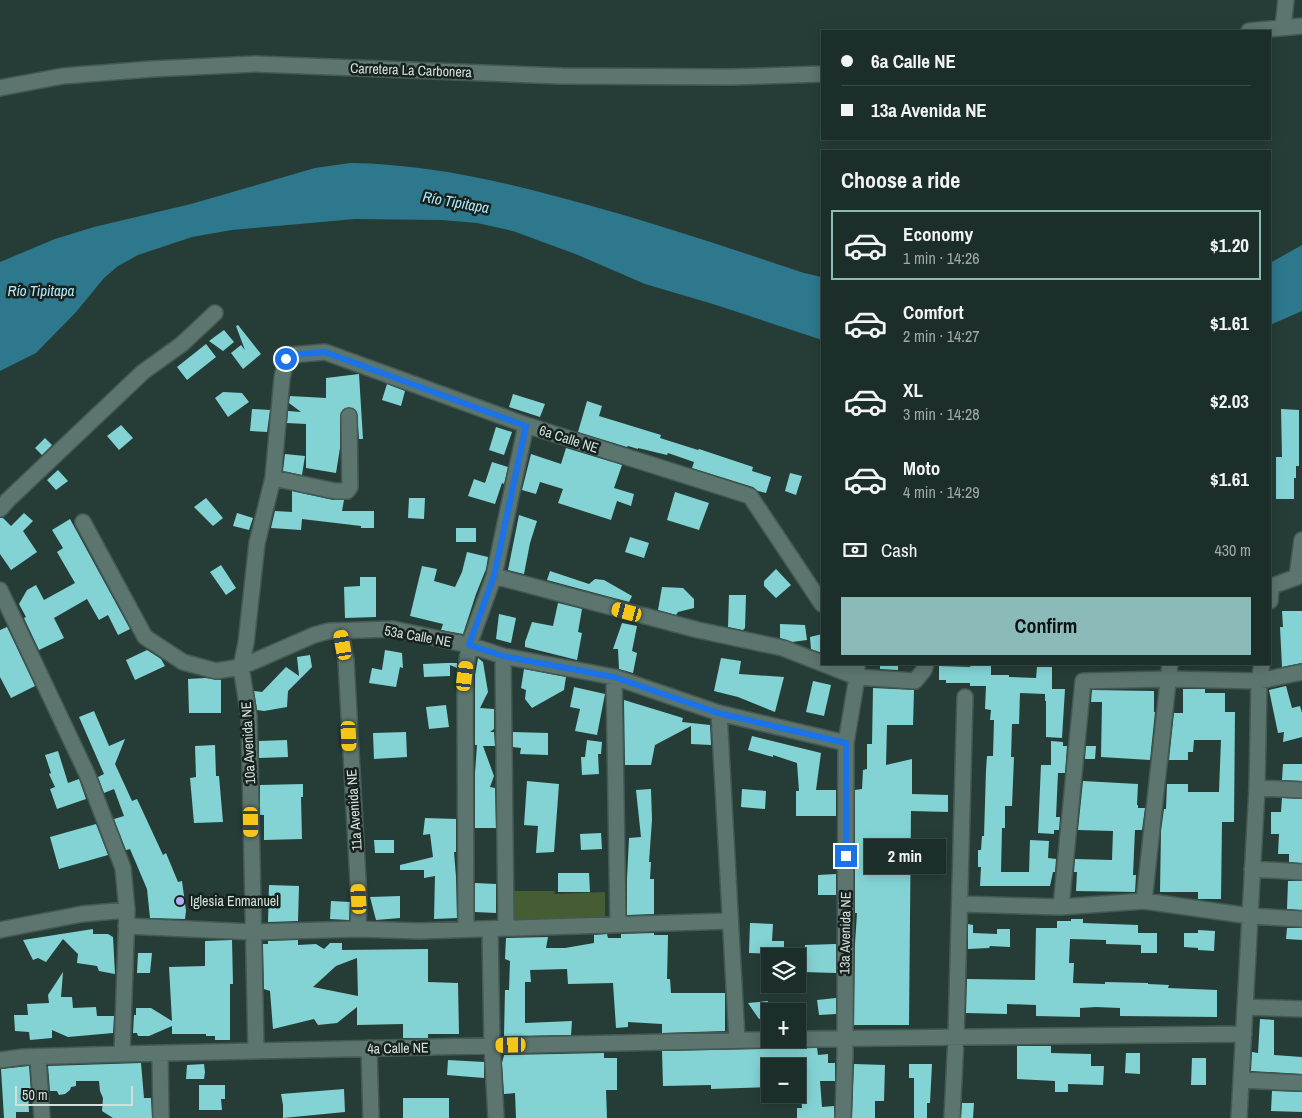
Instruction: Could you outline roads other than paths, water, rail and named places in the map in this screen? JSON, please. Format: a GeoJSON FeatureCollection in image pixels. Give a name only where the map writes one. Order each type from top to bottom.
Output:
{"type":"FeatureCollection","features":[{"type":"Feature","properties":{"kind":"street"},"geometry":{"type":"LineString","coordinates":[[1283,27],[1286,0]]}},
{"type":"Feature","properties":{"kind":"street"},"geometry":{"type":"LineString","coordinates":[[1258,30],[1302,26]]}},
{"type":"Feature","properties":{"kind":"street","name":"Carretera La Carbonera"},"geometry":{"type":"LineString","coordinates":[[0,88],[63,76],[256,64],[561,76],[731,77],[821,74]]}},
{"type":"Feature","properties":{"kind":"street"},"geometry":{"type":"LineString","coordinates":[[0,509],[143,372],[182,344],[214,313]]}},
{"type":"Feature","properties":{"kind":"street","name":"6a Calle NE"},"geometry":{"type":"LineString","coordinates":[[282,378],[286,359],[290,355],[325,352],[526,426],[750,496],[821,602]]}},
{"type":"Feature","properties":{"kind":"street","name":"10a Avenida NE"},"geometry":{"type":"LineString","coordinates":[[256,1051],[249,716],[241,667],[246,643],[257,543],[273,478],[282,378]]}},
{"type":"Feature","properties":{"kind":"street"},"geometry":{"type":"LineString","coordinates":[[273,478],[335,490],[347,490],[350,487],[349,416]]}},
{"type":"Feature","properties":{"kind":"street"},"geometry":{"type":"LineString","coordinates":[[466,929],[465,676],[469,645],[494,576],[526,426]]}},
{"type":"Feature","properties":{"kind":"street","name":"53a Calle NE"},"geometry":{"type":"LineString","coordinates":[[83,522],[145,637],[183,662],[216,671],[241,667],[314,635],[365,629],[393,629],[469,645],[503,656],[614,677],[718,713],[846,743]]}},
{"type":"Feature","properties":{"kind":"street"},"geometry":{"type":"LineString","coordinates":[[1271,588],[1299,577],[1302,540]]}},
{"type":"Feature","properties":{"kind":"street"},"geometry":{"type":"LineString","coordinates":[[494,576],[689,628],[783,648],[821,659]]}},
{"type":"Feature","properties":{"kind":"street"},"geometry":{"type":"LineString","coordinates":[[0,590],[87,774],[123,868],[127,910],[122,1054]]}},
{"type":"Feature","properties":{"kind":"street","name":"11a Avenida NE"},"geometry":{"type":"LineString","coordinates":[[341,631],[346,660],[359,899],[358,929]]}},
{"type":"Feature","properties":{"kind":"street"},"geometry":{"type":"LineString","coordinates":[[503,656],[506,928]]}},
{"type":"Feature","properties":{"kind":"street"},"geometry":{"type":"LineString","coordinates":[[840,665],[915,681],[926,665]]}},
{"type":"Feature","properties":{"kind":"street"},"geometry":{"type":"LineString","coordinates":[[1239,1118],[1256,788],[1259,681],[1262,665]]}},
{"type":"Feature","properties":{"kind":"street","name":"13a Avenida NE"},"geometry":{"type":"LineString","coordinates":[[843,1118],[846,743],[857,670]]}},
{"type":"Feature","properties":{"kind":"street"},"geometry":{"type":"LineString","coordinates":[[1144,901],[1170,671]]}},
{"type":"Feature","properties":{"kind":"street"},"geometry":{"type":"LineString","coordinates":[[1061,907],[1083,681],[1170,671],[1259,681],[1302,672]]}},
{"type":"Feature","properties":{"kind":"street"},"geometry":{"type":"LineString","coordinates":[[614,677],[618,924]]}},
{"type":"Feature","properties":{"kind":"street"},"geometry":{"type":"LineString","coordinates":[[952,1118],[965,697]]}},
{"type":"Feature","properties":{"kind":"street"},"geometry":{"type":"LineString","coordinates":[[718,713],[737,1040]]}},
{"type":"Feature","properties":{"kind":"street"},"geometry":{"type":"LineString","coordinates":[[1256,788],[1302,790]]}},
{"type":"Feature","properties":{"kind":"street"},"geometry":{"type":"LineString","coordinates":[[1252,869],[1302,872]]}},
{"type":"Feature","properties":{"kind":"street"},"geometry":{"type":"LineString","coordinates":[[960,904],[1061,907],[1144,901],[1250,916],[1302,918]]}},
{"type":"Feature","properties":{"kind":"street"},"geometry":{"type":"LineString","coordinates":[[0,930],[82,914],[127,910]]}},
{"type":"Feature","properties":{"kind":"street"},"geometry":{"type":"LineString","coordinates":[[126,926],[254,932],[358,929],[420,931],[730,921]]}},
{"type":"Feature","properties":{"kind":"street"},"geometry":{"type":"LineString","coordinates":[[490,929],[492,1046],[496,1118]]}},
{"type":"Feature","properties":{"kind":"street"},"geometry":{"type":"LineString","coordinates":[[1245,1007],[1302,1009]]}},
{"type":"Feature","properties":{"kind":"street","name":"4a Calle NE"},"geometry":{"type":"LineString","coordinates":[[806,1039],[1244,1034]]}},
{"type":"Feature","properties":{"kind":"street","name":"4a Calle NE"},"geometry":{"type":"LineString","coordinates":[[0,1060],[122,1054],[761,1040]]}},
{"type":"Feature","properties":{"kind":"street"},"geometry":{"type":"LineString","coordinates":[[369,1048],[371,1118]]}},
{"type":"Feature","properties":{"kind":"street"},"geometry":{"type":"LineString","coordinates":[[160,1054],[160,1118]]}},
{"type":"Feature","properties":{"kind":"street"},"geometry":{"type":"LineString","coordinates":[[38,1057],[42,1118]]}},
{"type":"Feature","properties":{"kind":"street"},"geometry":{"type":"LineString","coordinates":[[1242,1080],[1302,1083]]}},
{"type":"Feature","properties":{"kind":"water","name":"Río Tipitapa"},"geometry":{"type":"Polygon","coordinates":[[[350,163],[380,164],[440,171],[499,182],[588,205],[821,277],[821,340],[645,284],[578,255],[513,231],[477,223],[442,220],[355,219],[232,230],[192,237],[138,255],[118,266],[104,278],[76,312],[36,353],[0,371],[0,262],[55,239],[94,227],[191,204],[315,168],[350,163]]]}},
{"type":"Feature","properties":{"kind":"water"},"geometry":{"type":"Polygon","coordinates":[[[1302,245],[1302,311],[1271,325],[1271,262],[1302,245]]]}},
{"type":"Feature","properties":{"kind":"place","name":"Iglesia Enmanuel"},"geometry":{"type":"Point","coordinates":[180,901]}}]}
